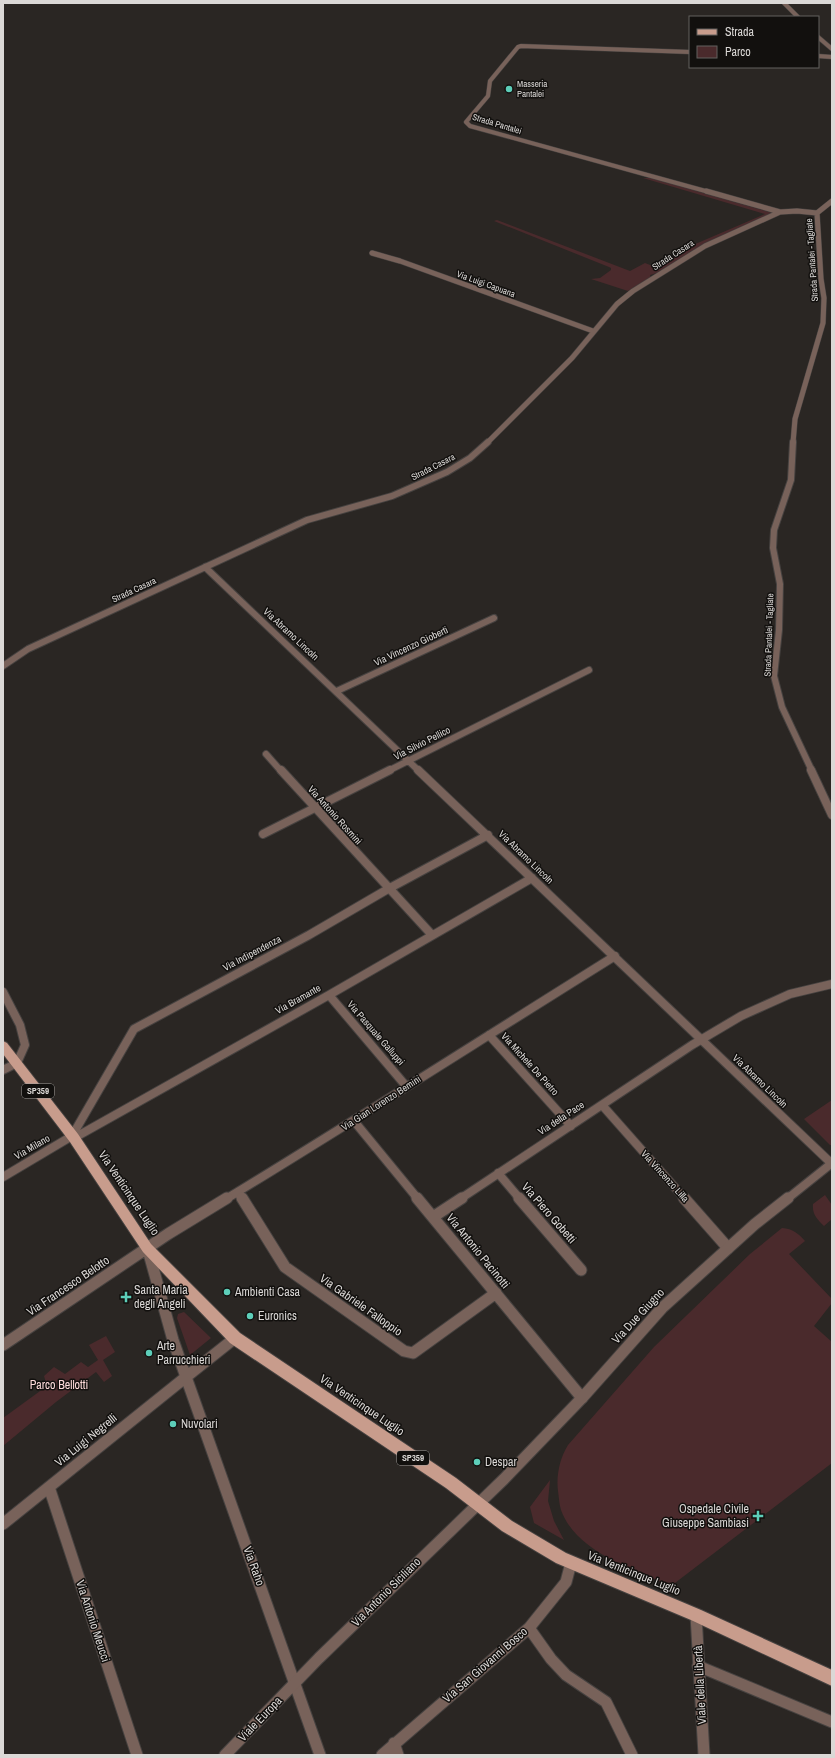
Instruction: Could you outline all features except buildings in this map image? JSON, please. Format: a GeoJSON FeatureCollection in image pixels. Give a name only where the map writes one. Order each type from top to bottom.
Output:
{"type":"FeatureCollection","features":[{"type":"Feature","properties":{"kind":"main road","name":"SP359"},"geometry":{"type":"LineString","coordinates":[[3,1046],[73,1137]]}},
{"type":"Feature","properties":{"kind":"main road","name":"Via Venticinque Luglio"},"geometry":{"type":"LineString","coordinates":[[73,1137],[147,1248],[235,1338],[479,1503],[507,1526],[571,1563],[696,1615],[832,1678]]}},
{"type":"Feature","properties":{"kind":"street"},"geometry":{"type":"LineString","coordinates":[[784,3],[797,16]]}},
{"type":"Feature","properties":{"kind":"street"},"geometry":{"type":"LineString","coordinates":[[819,38],[832,49]]}},
{"type":"Feature","properties":{"kind":"street"},"geometry":{"type":"LineString","coordinates":[[824,43],[832,44]]}},
{"type":"Feature","properties":{"kind":"street","name":"Strada Pantalei"},"geometry":{"type":"LineString","coordinates":[[689,52],[521,46],[518,47],[490,81],[488,96],[466,122],[470,126],[780,212]]}},
{"type":"Feature","properties":{"kind":"street"},"geometry":{"type":"LineString","coordinates":[[819,56],[832,57]]}},
{"type":"Feature","properties":{"kind":"street"},"geometry":{"type":"LineString","coordinates":[[817,213],[832,201]]}},
{"type":"Feature","properties":{"kind":"street","name":"Strada Casara"},"geometry":{"type":"LineString","coordinates":[[3,666],[28,649],[307,520],[392,496],[447,472],[487,443],[572,358],[593,331],[625,297],[704,246],[780,212],[796,211],[817,213]]}},
{"type":"Feature","properties":{"kind":"street","name":"Strada Pantalei - Tagliate"},"geometry":{"type":"LineString","coordinates":[[817,213],[821,280],[824,298],[823,323],[795,419],[791,480],[774,530],[773,548],[780,584],[779,630],[774,676],[782,707],[832,815]]}},
{"type":"Feature","properties":{"kind":"street","name":"Via Luigi Capuana"},"geometry":{"type":"LineString","coordinates":[[372,253],[400,261],[593,331]]}},
{"type":"Feature","properties":{"kind":"street","name":"Via Abramo Lincoln"},"geometry":{"type":"LineString","coordinates":[[205,567],[832,1163]]}},
{"type":"Feature","properties":{"kind":"street","name":"Via Vincenzo Gioberti"},"geometry":{"type":"LineString","coordinates":[[337,691],[494,618]]}},
{"type":"Feature","properties":{"kind":"street","name":"Via Silvio Pellico"},"geometry":{"type":"LineString","coordinates":[[263,834],[589,670]]}},
{"type":"Feature","properties":{"kind":"street","name":"Via Antonio Rosmini"},"geometry":{"type":"LineString","coordinates":[[266,754],[388,889],[432,935]]}},
{"type":"Feature","properties":{"kind":"street","name":"Via Indipendenza"},"geometry":{"type":"LineString","coordinates":[[73,1137],[134,1029],[309,935],[388,889],[488,835]]}},
{"type":"Feature","properties":{"kind":"street","name":"Via Bramante"},"geometry":{"type":"LineString","coordinates":[[73,1137],[329,995],[532,878]]}},
{"type":"Feature","properties":{"kind":"street","name":"Via Gian Lorenzo Bemini"},"geometry":{"type":"LineString","coordinates":[[147,1248],[354,1121],[406,1086],[615,956]]}},
{"type":"Feature","properties":{"kind":"street","name":"Via della Pace"},"geometry":{"type":"LineString","coordinates":[[433,1217],[702,1039],[740,1016],[790,994],[832,984]]}},
{"type":"Feature","properties":{"kind":"street"},"geometry":{"type":"LineString","coordinates":[[3,992],[20,1025],[25,1045],[16,1063],[3,1070]]}},
{"type":"Feature","properties":{"kind":"street","name":"Via Pasquale Galluppi"},"geometry":{"type":"LineString","coordinates":[[329,995],[406,1086]]}},
{"type":"Feature","properties":{"kind":"street","name":"Via Michele De Pietro"},"geometry":{"type":"LineString","coordinates":[[489,1035],[571,1126]]}},
{"type":"Feature","properties":{"kind":"street","name":"Via Vincenzo Lilla"},"geometry":{"type":"LineString","coordinates":[[602,1105],[728,1248]]}},
{"type":"Feature","properties":{"kind":"street","name":"Via Antonio Pacinotti"},"geometry":{"type":"LineString","coordinates":[[354,1121],[582,1398]]}},
{"type":"Feature","properties":{"kind":"street","name":"Via Milano"},"geometry":{"type":"LineString","coordinates":[[3,1177],[73,1137]]}},
{"type":"Feature","properties":{"kind":"street","name":"Via Due Giugno"},"geometry":{"type":"LineString","coordinates":[[479,1503],[582,1398],[662,1308],[728,1248],[832,1163]]}},
{"type":"Feature","properties":{"kind":"street","name":"Via Piero Gobetti"},"geometry":{"type":"LineString","coordinates":[[498,1173],[581,1270]]}},
{"type":"Feature","properties":{"kind":"street","name":"Via Gabriele Falloppio"},"geometry":{"type":"LineString","coordinates":[[238,1192],[285,1267],[404,1350],[413,1353],[496,1293]]}},
{"type":"Feature","properties":{"kind":"street","name":"Via Francesco Belotto"},"geometry":{"type":"LineString","coordinates":[[3,1345],[147,1248]]}},
{"type":"Feature","properties":{"kind":"street","name":"Via Raho"},"geometry":{"type":"LineString","coordinates":[[147,1248],[173,1340],[320,1755]]}},
{"type":"Feature","properties":{"kind":"street"},"geometry":{"type":"LineString","coordinates":[[186,1377],[235,1338]]}},
{"type":"Feature","properties":{"kind":"street","name":"Via Luigi Negrelli"},"geometry":{"type":"LineString","coordinates":[[3,1524],[186,1377]]}},
{"type":"Feature","properties":{"kind":"street","name":"Via Antonio Meucci"},"geometry":{"type":"LineString","coordinates":[[49,1487],[137,1755]]}},
{"type":"Feature","properties":{"kind":"street","name":"Via Antonio Siciliano"},"geometry":{"type":"LineString","coordinates":[[295,1682],[479,1503]]}},
{"type":"Feature","properties":{"kind":"street","name":"Via San Giovanni Bosco"},"geometry":{"type":"LineString","coordinates":[[382,1755],[396,1749],[528,1628],[566,1582],[571,1563]]}},
{"type":"Feature","properties":{"kind":"street","name":"Viale della Libertà"},"geometry":{"type":"LineString","coordinates":[[696,1615],[704,1755]]}},
{"type":"Feature","properties":{"kind":"street"},"geometry":{"type":"LineString","coordinates":[[528,1628],[566,1675],[606,1702],[632,1755]]}},
{"type":"Feature","properties":{"kind":"street"},"geometry":{"type":"LineString","coordinates":[[698,1666],[832,1722]]}},
{"type":"Feature","properties":{"kind":"street","name":"Viale Europa"},"geometry":{"type":"LineString","coordinates":[[225,1755],[295,1682]]}},
{"type":"Feature","properties":{"kind":"green space"},"geometry":{"type":"Polygon","coordinates":[[[643,178],[652,178],[773,213],[702,245],[657,273],[650,275],[651,278],[628,291],[591,279],[600,278],[611,270],[611,268],[494,221],[497,220],[630,271],[645,263],[658,268],[693,245],[765,214],[643,178]]]}},
{"type":"Feature","properties":{"kind":"green space"},"geometry":{"type":"Polygon","coordinates":[[[832,1100],[832,1145],[830,1145],[804,1119],[832,1100]]]}},
{"type":"Feature","properties":{"kind":"green space"},"geometry":{"type":"Polygon","coordinates":[[[825,1195],[832,1205],[832,1219],[824,1226],[813,1211],[813,1204],[825,1195]]]}},
{"type":"Feature","properties":{"kind":"green space"},"geometry":{"type":"Polygon","coordinates":[[[782,1228],[795,1232],[805,1241],[789,1254],[832,1299],[832,1303],[814,1326],[832,1342],[832,1463],[671,1586],[623,1566],[607,1557],[592,1548],[568,1525],[560,1508],[559,1500],[558,1473],[561,1461],[568,1445],[654,1347],[750,1254],[782,1228]]]}},
{"type":"Feature","properties":{"kind":"green space"},"geometry":{"type":"Polygon","coordinates":[[[184,1312],[211,1338],[190,1355],[177,1318],[178,1314],[184,1312]]]}},
{"type":"Feature","properties":{"kind":"green space","name":"Parco Bellotti"},"geometry":{"type":"Polygon","coordinates":[[[106,1336],[115,1352],[103,1360],[112,1376],[104,1382],[96,1372],[56,1402],[3,1446],[3,1418],[47,1386],[44,1376],[54,1367],[65,1374],[81,1362],[88,1367],[98,1360],[89,1345],[106,1336]]]}},
{"type":"Feature","properties":{"kind":"green space"},"geometry":{"type":"Polygon","coordinates":[[[550,1480],[548,1501],[554,1521],[564,1540],[534,1523],[530,1507],[550,1480]]]}},
{"type":"Feature","properties":{"kind":"place","name":"Masseria Pantalei"},"geometry":{"type":"Point","coordinates":[509,89]}},
{"type":"Feature","properties":{"kind":"place","name":"Ambienti Casa"},"geometry":{"type":"Point","coordinates":[227,1292]}},
{"type":"Feature","properties":{"kind":"place","name":"Santa Maria degli Angeli"},"geometry":{"type":"Point","coordinates":[126,1297]}},
{"type":"Feature","properties":{"kind":"place","name":"Euronics"},"geometry":{"type":"Point","coordinates":[250,1316]}},
{"type":"Feature","properties":{"kind":"place","name":"Arte Parrucchieri"},"geometry":{"type":"Point","coordinates":[149,1353]}},
{"type":"Feature","properties":{"kind":"place","name":"Nuvolari"},"geometry":{"type":"Point","coordinates":[173,1424]}},
{"type":"Feature","properties":{"kind":"place","name":"Despar"},"geometry":{"type":"Point","coordinates":[477,1462]}},
{"type":"Feature","properties":{"kind":"place","name":"Ospedale Civile Giuseppe Sambiasi"},"geometry":{"type":"Point","coordinates":[758,1516]}}]}
